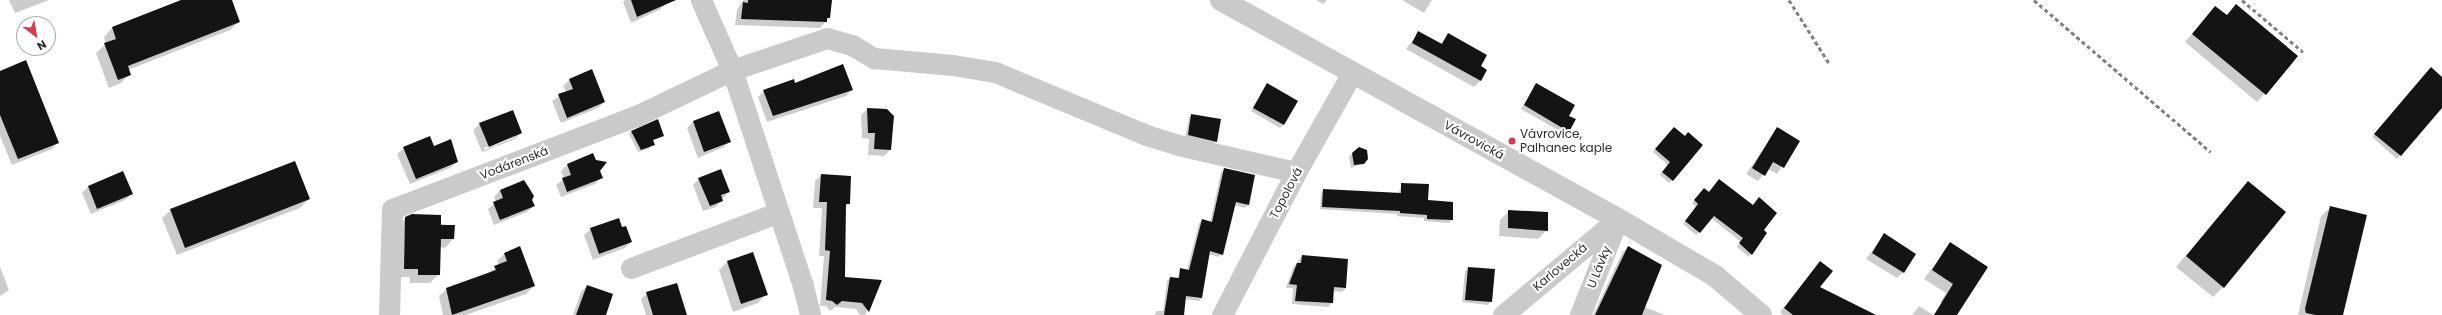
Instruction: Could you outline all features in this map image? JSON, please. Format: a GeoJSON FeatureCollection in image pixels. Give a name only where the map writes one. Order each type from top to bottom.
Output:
{"type":"FeatureCollection","features":[{"type":"Feature","properties":{"kind":"street"},"geometry":{"type":"LineString","coordinates":[[701,0],[732,70],[803,286],[810,315]]}},
{"type":"Feature","properties":{"kind":"street","name":"Vávrovická"},"geometry":{"type":"LineString","coordinates":[[1221,0],[1618,219],[1715,276],[1761,315]]}},
{"type":"Feature","properties":{"kind":"street","name":"Vodárenská"},"geometry":{"type":"LineString","coordinates":[[389,315],[392,210],[636,116],[732,70],[827,38],[852,45],[874,58],[953,65],[995,72],[1146,135],[1178,146],[1296,172]]}},
{"type":"Feature","properties":{"kind":"street","name":"Topolová"},"geometry":{"type":"LineString","coordinates":[[1222,315],[1296,172],[1352,73]]}},
{"type":"Feature","properties":{"kind":"street"},"geometry":{"type":"LineString","coordinates":[[630,268],[779,212]]}},
{"type":"Feature","properties":{"kind":"street","name":"Karlovecká"},"geometry":{"type":"LineString","coordinates":[[1503,315],[1618,219]]}},
{"type":"Feature","properties":{"kind":"street","name":"U Lávky"},"geometry":{"type":"LineString","coordinates":[[1580,315],[1618,219]]}},
{"type":"Feature","properties":{"kind":"building"},"geometry":{"type":"Polygon","coordinates":[[[181,0],[232,0],[240,22],[128,66],[131,75],[118,80],[104,43],[116,39],[112,27],[181,0]]]}},
{"type":"Feature","properties":{"kind":"building"},"geometry":{"type":"Polygon","coordinates":[[[631,0],[676,0],[637,17],[631,0]]]}},
{"type":"Feature","properties":{"kind":"building"},"geometry":{"type":"Polygon","coordinates":[[[748,0],[832,0],[830,18],[827,18],[827,22],[741,19],[743,2],[748,3],[748,0]]]}},
{"type":"Feature","properties":{"kind":"building"},"geometry":{"type":"Polygon","coordinates":[[[2236,4],[2298,56],[2266,95],[2192,34],[2215,6],[2227,15],[2236,4]]]}},
{"type":"Feature","properties":{"kind":"building"},"geometry":{"type":"Polygon","coordinates":[[[1418,31],[1442,44],[1448,33],[1487,55],[1481,66],[1487,70],[1481,81],[1412,43],[1418,31]]]}},
{"type":"Feature","properties":{"kind":"building"},"geometry":{"type":"Polygon","coordinates":[[[26,60],[59,143],[18,159],[0,115],[0,71],[26,60]]]}},
{"type":"Feature","properties":{"kind":"building"},"geometry":{"type":"Polygon","coordinates":[[[843,64],[853,90],[773,116],[763,90],[794,79],[795,83],[843,64]]]}},
{"type":"Feature","properties":{"kind":"building"},"geometry":{"type":"Polygon","coordinates":[[[2431,67],[2442,77],[2442,108],[2401,156],[2374,134],[2431,67]]]}},
{"type":"Feature","properties":{"kind":"building"},"geometry":{"type":"Polygon","coordinates":[[[592,69],[605,102],[567,118],[558,94],[573,89],[569,79],[592,69]]]}},
{"type":"Feature","properties":{"kind":"building"},"geometry":{"type":"Polygon","coordinates":[[[1267,83],[1298,101],[1284,125],[1253,108],[1267,83]]]}},
{"type":"Feature","properties":{"kind":"building"},"geometry":{"type":"Polygon","coordinates":[[[1536,83],[1575,105],[1569,116],[1576,119],[1569,132],[1524,105],[1536,83]]]}},
{"type":"Feature","properties":{"kind":"building"},"geometry":{"type":"Polygon","coordinates":[[[867,108],[887,109],[894,116],[891,150],[874,149],[875,133],[868,133],[867,108]]]}},
{"type":"Feature","properties":{"kind":"building"},"geometry":{"type":"Polygon","coordinates":[[[513,110],[522,133],[489,147],[479,123],[513,110]]]}},
{"type":"Feature","properties":{"kind":"building"},"geometry":{"type":"Polygon","coordinates":[[[719,111],[731,142],[704,152],[693,121],[719,111]]]}},
{"type":"Feature","properties":{"kind":"building"},"geometry":{"type":"Polygon","coordinates":[[[1191,114],[1221,119],[1217,142],[1188,135],[1191,114]]]}},
{"type":"Feature","properties":{"kind":"building"},"geometry":{"type":"Polygon","coordinates":[[[658,119],[664,136],[653,140],[655,145],[641,150],[631,131],[658,119]]]}},
{"type":"Feature","properties":{"kind":"building"},"geometry":{"type":"Polygon","coordinates":[[[1674,127],[1685,136],[1688,132],[1703,145],[1673,181],[1662,172],[1670,162],[1655,149],[1674,127]]]}},
{"type":"Feature","properties":{"kind":"building"},"geometry":{"type":"Polygon","coordinates":[[[1777,127],[1800,141],[1784,168],[1773,162],[1765,176],[1752,168],[1777,127]]]}},
{"type":"Feature","properties":{"kind":"building"},"geometry":{"type":"Polygon","coordinates":[[[430,136],[434,146],[451,139],[458,162],[416,179],[403,147],[430,136]]]}},
{"type":"Feature","properties":{"kind":"building"},"geometry":{"type":"Polygon","coordinates":[[[1359,147],[1367,150],[1368,159],[1364,164],[1354,165],[1352,153],[1359,147]]]}},
{"type":"Feature","properties":{"kind":"building"},"geometry":{"type":"Polygon","coordinates":[[[593,153],[596,160],[607,162],[600,171],[603,178],[567,192],[562,178],[571,175],[567,164],[593,153]]]}},
{"type":"Feature","properties":{"kind":"building"},"geometry":{"type":"Polygon","coordinates":[[[295,161],[310,199],[185,248],[170,209],[295,161]]]}},
{"type":"Feature","properties":{"kind":"building"},"geometry":{"type":"Polygon","coordinates":[[[1224,168],[1255,175],[1249,205],[1236,202],[1223,255],[1210,251],[1202,298],[1186,296],[1184,315],[1164,315],[1170,277],[1179,278],[1180,268],[1189,270],[1202,219],[1212,222],[1224,168]]]}},
{"type":"Feature","properties":{"kind":"building"},"geometry":{"type":"Polygon","coordinates":[[[721,169],[730,192],[721,195],[723,201],[710,206],[698,178],[721,169]]]}},
{"type":"Feature","properties":{"kind":"building"},"geometry":{"type":"Polygon","coordinates":[[[123,171],[133,194],[97,209],[88,186],[123,171]]]}},
{"type":"Feature","properties":{"kind":"building"},"geometry":{"type":"Polygon","coordinates":[[[821,174],[851,176],[850,204],[846,204],[845,277],[882,280],[869,312],[862,303],[842,301],[837,305],[832,301],[826,300],[830,251],[825,250],[827,202],[819,202],[821,174]]]}},
{"type":"Feature","properties":{"kind":"building"},"geometry":{"type":"Polygon","coordinates":[[[1719,179],[1753,205],[1759,197],[1777,213],[1764,230],[1767,233],[1752,255],[1739,243],[1743,238],[1714,216],[1700,233],[1685,221],[1698,204],[1694,200],[1704,188],[1709,192],[1719,179]]]}},
{"type":"Feature","properties":{"kind":"building"},"geometry":{"type":"Polygon","coordinates":[[[524,180],[534,196],[532,200],[535,206],[500,220],[493,202],[503,198],[500,190],[524,180]]]}},
{"type":"Feature","properties":{"kind":"building"},"geometry":{"type":"Polygon","coordinates":[[[2248,181],[2286,212],[2224,288],[2186,256],[2248,181]]]}},
{"type":"Feature","properties":{"kind":"building"},"geometry":{"type":"Polygon","coordinates":[[[1401,183],[1429,184],[1428,200],[1453,202],[1453,220],[1427,219],[1427,215],[1400,213],[1400,211],[1322,207],[1323,189],[1401,193],[1401,183]]]}},
{"type":"Feature","properties":{"kind":"building"},"geometry":{"type":"Polygon","coordinates":[[[2330,206],[2367,215],[2343,315],[2316,315],[2306,313],[2305,309],[2330,206]]]}},
{"type":"Feature","properties":{"kind":"building"},"geometry":{"type":"Polygon","coordinates":[[[1508,210],[1548,212],[1548,231],[1508,228],[1508,210]]]}},
{"type":"Feature","properties":{"kind":"building"},"geometry":{"type":"Polygon","coordinates":[[[412,214],[441,215],[441,225],[455,225],[454,239],[441,239],[440,275],[418,275],[418,269],[404,269],[405,217],[412,214]]]}},
{"type":"Feature","properties":{"kind":"building"},"geometry":{"type":"Polygon","coordinates":[[[619,218],[622,227],[626,226],[632,242],[599,254],[590,228],[619,218]]]}},
{"type":"Feature","properties":{"kind":"building"},"geometry":{"type":"Polygon","coordinates":[[[1884,233],[1916,254],[1904,273],[1872,253],[1884,233]]]}},
{"type":"Feature","properties":{"kind":"building"},"geometry":{"type":"Polygon","coordinates":[[[1950,242],[1988,267],[1957,315],[1934,315],[1953,284],[1932,270],[1950,242]]]}},
{"type":"Feature","properties":{"kind":"building"},"geometry":{"type":"Polygon","coordinates":[[[520,246],[535,286],[452,315],[446,288],[496,270],[494,266],[507,261],[504,253],[520,246]]]}},
{"type":"Feature","properties":{"kind":"building"},"geometry":{"type":"Polygon","coordinates":[[[1628,246],[1662,265],[1642,315],[1595,315],[1628,246]]]}},
{"type":"Feature","properties":{"kind":"building"},"geometry":{"type":"Polygon","coordinates":[[[753,252],[768,295],[741,304],[727,261],[753,252]]]}},
{"type":"Feature","properties":{"kind":"building"},"geometry":{"type":"Polygon","coordinates":[[[1302,255],[1348,259],[1346,288],[1334,287],[1333,303],[1295,301],[1297,285],[1289,284],[1297,263],[1301,263],[1302,255]]]}},
{"type":"Feature","properties":{"kind":"building"},"geometry":{"type":"Polygon","coordinates":[[[1820,261],[1833,271],[1820,287],[1876,315],[1793,315],[1784,308],[1820,261]]]}},
{"type":"Feature","properties":{"kind":"building"},"geometry":{"type":"Polygon","coordinates":[[[1468,267],[1495,269],[1492,302],[1465,300],[1468,267]]]}},
{"type":"Feature","properties":{"kind":"building"},"geometry":{"type":"Polygon","coordinates":[[[677,283],[687,315],[653,315],[646,292],[677,283]]]}},
{"type":"Feature","properties":{"kind":"building"},"geometry":{"type":"Polygon","coordinates":[[[587,285],[613,294],[606,315],[576,315],[587,285]]]}},
{"type":"Feature","properties":{"kind":"railway"},"geometry":{"type":"LineString","coordinates":[[1789,0],[1829,63]]}},
{"type":"Feature","properties":{"kind":"railway"},"geometry":{"type":"LineString","coordinates":[[2034,0],[2211,152]]}},
{"type":"Feature","properties":{"kind":"railway"},"geometry":{"type":"LineString","coordinates":[[2242,0],[2303,52]]}},
{"type":"Feature","properties":{"kind":"place","name":"Vávrovice, Palhanec kaple"},"geometry":{"type":"Point","coordinates":[1512,141]}}]}
